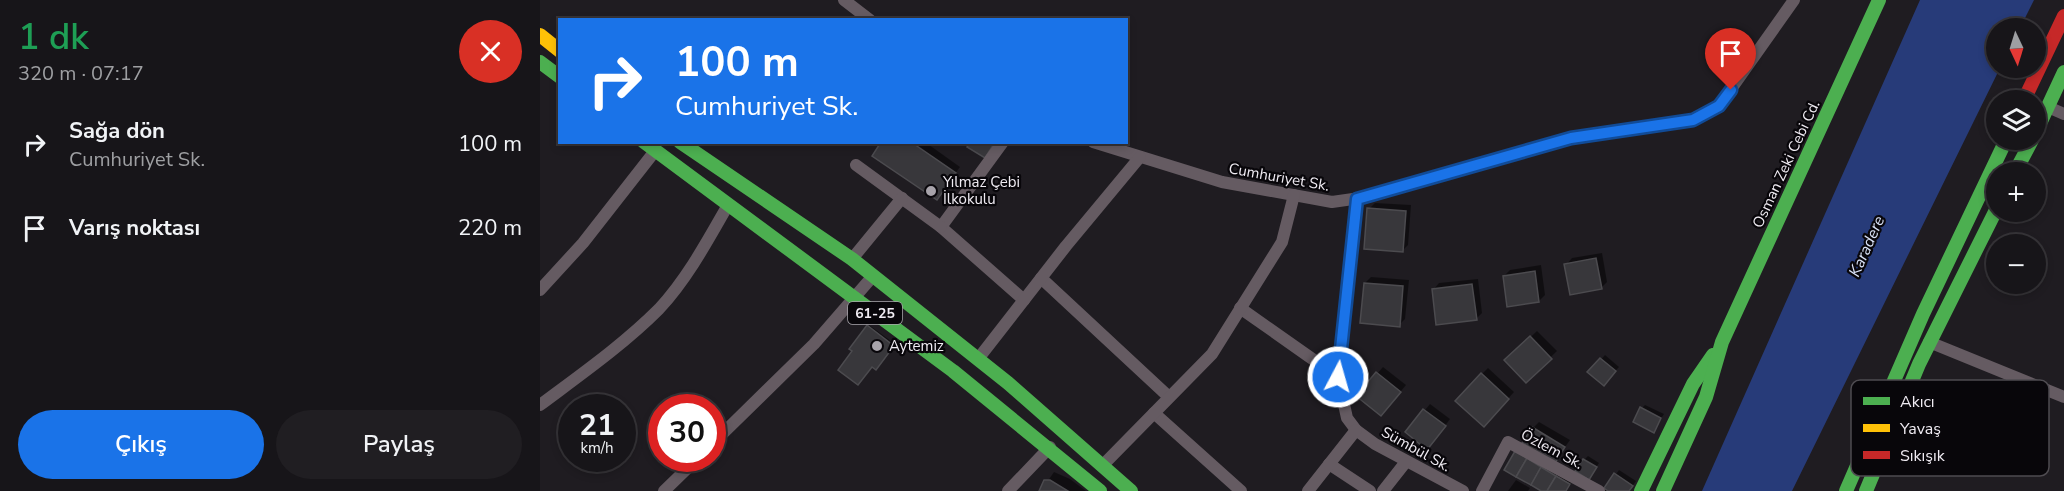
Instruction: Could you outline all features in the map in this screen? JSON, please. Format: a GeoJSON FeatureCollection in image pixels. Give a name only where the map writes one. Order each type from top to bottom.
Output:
{"type":"FeatureCollection","features":[{"type":"Feature","properties":{"kind":"main road","name":"Osman Zeki Cebi Cd."},"geometry":{"type":"LineString","coordinates":[[1663,491],[1706,397],[1722,342],[1879,0]]}},
{"type":"Feature","properties":{"kind":"main road"},"geometry":{"type":"LineString","coordinates":[[2029,90],[2064,16]]}},
{"type":"Feature","properties":{"kind":"main road"},"geometry":{"type":"LineString","coordinates":[[540,35],[558,49]]}},
{"type":"Feature","properties":{"kind":"main road"},"geometry":{"type":"LineString","coordinates":[[540,62],[558,76]]}},
{"type":"Feature","properties":{"kind":"main road"},"geometry":{"type":"LineString","coordinates":[[2046,111],[2064,72]]}},
{"type":"Feature","properties":{"kind":"main road","name":"61-25"},"geometry":{"type":"LineString","coordinates":[[683,144],[852,259],[978,359],[1131,491]]}},
{"type":"Feature","properties":{"kind":"main road","name":"61-25"},"geometry":{"type":"LineString","coordinates":[[650,147],[854,297],[1050,447],[1100,491]]}},
{"type":"Feature","properties":{"kind":"main road"},"geometry":{"type":"LineString","coordinates":[[1894,380],[2001,150]]}},
{"type":"Feature","properties":{"kind":"main road"},"geometry":{"type":"LineString","coordinates":[[1913,380],[1929,342],[1990,222]]}},
{"type":"Feature","properties":{"kind":"main road","name":"Osman Zeki Cebi Cd."},"geometry":{"type":"LineString","coordinates":[[1641,491],[1693,384],[1722,342]]}},
{"type":"Feature","properties":{"kind":"main road"},"geometry":{"type":"LineString","coordinates":[[1846,491],[1853,476]]}},
{"type":"Feature","properties":{"kind":"main road"},"geometry":{"type":"LineString","coordinates":[[1866,491],[1872,476]]}},
{"type":"Feature","properties":{"kind":"street"},"geometry":{"type":"LineString","coordinates":[[844,0],[867,18]]}},
{"type":"Feature","properties":{"kind":"street","name":"Cumhuriyet Sk."},"geometry":{"type":"LineString","coordinates":[[1099,144],[1222,182],[1332,202],[1357,199],[1571,138],[1693,120],[1719,106],[1794,0]]}},
{"type":"Feature","properties":{"kind":"street"},"geometry":{"type":"LineString","coordinates":[[2048,107],[2064,114]]}},
{"type":"Feature","properties":{"kind":"street"},"geometry":{"type":"LineString","coordinates":[[941,227],[1002,144]]}},
{"type":"Feature","properties":{"kind":"street"},"geometry":{"type":"LineString","coordinates":[[540,290],[584,243],[650,147]]}},
{"type":"Feature","properties":{"kind":"street"},"geometry":{"type":"LineString","coordinates":[[978,359],[1140,157]]}},
{"type":"Feature","properties":{"kind":"street"},"geometry":{"type":"LineString","coordinates":[[856,165],[941,227],[1024,300]]}},
{"type":"Feature","properties":{"kind":"street"},"geometry":{"type":"LineString","coordinates":[[1102,466],[1212,354],[1282,242],[1294,195]]}},
{"type":"Feature","properties":{"kind":"street"},"geometry":{"type":"LineString","coordinates":[[852,259],[902,198]]}},
{"type":"Feature","properties":{"kind":"street"},"geometry":{"type":"LineString","coordinates":[[1308,491],[1356,430],[1347,418],[1338,377],[1357,199]]}},
{"type":"Feature","properties":{"kind":"street"},"geometry":{"type":"LineString","coordinates":[[540,405],[596,362],[659,308],[702,250],[728,205]]}},
{"type":"Feature","properties":{"kind":"street"},"geometry":{"type":"LineString","coordinates":[[726,430],[814,344],[873,276]]}},
{"type":"Feature","properties":{"kind":"street"},"geometry":{"type":"LineString","coordinates":[[1041,278],[1169,397]]}},
{"type":"Feature","properties":{"kind":"street"},"geometry":{"type":"LineString","coordinates":[[1240,308],[1338,377]]}},
{"type":"Feature","properties":{"kind":"street"},"geometry":{"type":"LineString","coordinates":[[1929,342],[2022,380]]}},
{"type":"Feature","properties":{"kind":"street"},"geometry":{"type":"LineString","coordinates":[[2049,391],[2064,397]]}},
{"type":"Feature","properties":{"kind":"street"},"geometry":{"type":"LineString","coordinates":[[1154,413],[1241,491]]}},
{"type":"Feature","properties":{"kind":"street","name":"Sümbül Sk."},"geometry":{"type":"LineString","coordinates":[[1356,430],[1405,462],[1463,491]]}},
{"type":"Feature","properties":{"kind":"street","name":"Özlem Sk."},"geometry":{"type":"LineString","coordinates":[[1482,491],[1508,442],[1599,491]]}},
{"type":"Feature","properties":{"kind":"street"},"geometry":{"type":"LineString","coordinates":[[1008,491],[1050,447]]}},
{"type":"Feature","properties":{"kind":"street"},"geometry":{"type":"LineString","coordinates":[[1383,491],[1405,462]]}},
{"type":"Feature","properties":{"kind":"street"},"geometry":{"type":"LineString","coordinates":[[1329,464],[1370,491]]}},
{"type":"Feature","properties":{"kind":"street"},"geometry":{"type":"LineString","coordinates":[[664,491],[684,472]]}},
{"type":"Feature","properties":{"kind":"water","name":"Karadere"},"geometry":{"type":"Polygon","coordinates":[[[1920,0],[2034,0],[2025,18],[1986,18],[1986,78],[1995,78],[1989,90],[1986,90],[1986,96],[1792,491],[1702,491],[1920,0]]]}},
{"type":"Feature","properties":{"kind":"building"},"geometry":{"type":"Polygon","coordinates":[[[880,144],[914,144],[956,173],[937,200],[872,156],[880,144]]]}},
{"type":"Feature","properties":{"kind":"building"},"geometry":{"type":"Polygon","coordinates":[[[969,144],[994,144],[985,158],[967,147],[969,144]]]}},
{"type":"Feature","properties":{"kind":"building"},"geometry":{"type":"Polygon","coordinates":[[[1367,208],[1406,211],[1403,252],[1364,249],[1367,208]]]}},
{"type":"Feature","properties":{"kind":"building"},"geometry":{"type":"Polygon","coordinates":[[[1596,258],[1602,289],[1570,295],[1564,264],[1596,258]]]}},
{"type":"Feature","properties":{"kind":"building"},"geometry":{"type":"Polygon","coordinates":[[[1535,271],[1539,302],[1507,307],[1503,276],[1535,271]]]}},
{"type":"Feature","properties":{"kind":"building"},"geometry":{"type":"Polygon","coordinates":[[[1364,283],[1403,286],[1400,327],[1360,323],[1364,283]]]}},
{"type":"Feature","properties":{"kind":"building"},"geometry":{"type":"Polygon","coordinates":[[[1472,284],[1477,320],[1436,325],[1432,289],[1472,284]]]}},
{"type":"Feature","properties":{"kind":"building"},"geometry":{"type":"Polygon","coordinates":[[[867,325],[894,346],[876,370],[872,367],[858,385],[838,370],[852,351],[849,349],[867,325]]]}},
{"type":"Feature","properties":{"kind":"building"},"geometry":{"type":"Polygon","coordinates":[[[1530,336],[1552,359],[1526,383],[1504,360],[1530,336]]]}},
{"type":"Feature","properties":{"kind":"building"},"geometry":{"type":"Polygon","coordinates":[[[1600,358],[1616,371],[1604,386],[1587,372],[1600,358]]]}},
{"type":"Feature","properties":{"kind":"building"},"geometry":{"type":"Polygon","coordinates":[[[1376,372],[1401,392],[1381,416],[1356,396],[1376,372]]]}},
{"type":"Feature","properties":{"kind":"building"},"geometry":{"type":"Polygon","coordinates":[[[1481,373],[1509,399],[1484,427],[1455,401],[1481,373]]]}},
{"type":"Feature","properties":{"kind":"building"},"geometry":{"type":"Polygon","coordinates":[[[1640,407],[1661,418],[1654,433],[1633,422],[1640,407]]]}},
{"type":"Feature","properties":{"kind":"building"},"geometry":{"type":"Polygon","coordinates":[[[1423,409],[1446,426],[1427,450],[1405,432],[1423,409]]]}},
{"type":"Feature","properties":{"kind":"building"},"geometry":{"type":"Polygon","coordinates":[[[1532,427],[1565,447],[1555,463],[1522,443],[1532,427]]]}},
{"type":"Feature","properties":{"kind":"building"},"geometry":{"type":"Polygon","coordinates":[[[1515,451],[1527,458],[1516,477],[1504,470],[1515,451]]]}},
{"type":"Feature","properties":{"kind":"building"},"geometry":{"type":"Polygon","coordinates":[[[1527,458],[1541,467],[1531,485],[1516,477],[1527,458]]]}},
{"type":"Feature","properties":{"kind":"building"},"geometry":{"type":"Polygon","coordinates":[[[1583,459],[1597,467],[1589,480],[1575,471],[1583,459]]]}},
{"type":"Feature","properties":{"kind":"building"},"geometry":{"type":"Polygon","coordinates":[[[1541,467],[1556,476],[1547,491],[1541,491],[1531,485],[1541,467]]]}},
{"type":"Feature","properties":{"kind":"building"},"geometry":{"type":"Polygon","coordinates":[[[1614,473],[1633,486],[1629,491],[1608,491],[1604,488],[1614,473]]]}},
{"type":"Feature","properties":{"kind":"building"},"geometry":{"type":"Polygon","coordinates":[[[1556,476],[1570,484],[1566,491],[1547,491],[1556,476]]]}},
{"type":"Feature","properties":{"kind":"building"},"geometry":{"type":"Polygon","coordinates":[[[1044,480],[1050,480],[1068,491],[1039,491],[1044,480]]]}},
{"type":"Feature","properties":{"kind":"traffic: fast"},"geometry":{"type":"LineString","coordinates":[[1663,491],[1706,397],[1722,342],[1879,0]]}},
{"type":"Feature","properties":{"kind":"traffic: fast"},"geometry":{"type":"LineString","coordinates":[[540,62],[558,76]]}},
{"type":"Feature","properties":{"kind":"traffic: fast"},"geometry":{"type":"LineString","coordinates":[[2046,111],[2064,72]]}},
{"type":"Feature","properties":{"kind":"traffic: fast"},"geometry":{"type":"LineString","coordinates":[[647,144],[953,371],[1100,491]]}},
{"type":"Feature","properties":{"kind":"traffic: fast"},"geometry":{"type":"LineString","coordinates":[[683,144],[852,259],[1008,383],[1131,491]]}},
{"type":"Feature","properties":{"kind":"traffic: fast"},"geometry":{"type":"LineString","coordinates":[[1894,380],[2001,150]]}},
{"type":"Feature","properties":{"kind":"traffic: fast"},"geometry":{"type":"LineString","coordinates":[[2020,162],[2027,150]]}},
{"type":"Feature","properties":{"kind":"traffic: fast"},"geometry":{"type":"LineString","coordinates":[[1912,380],[1990,222]]}},
{"type":"Feature","properties":{"kind":"traffic: fast"},"geometry":{"type":"LineString","coordinates":[[1641,491],[1693,384],[1713,355]]}},
{"type":"Feature","properties":{"kind":"traffic: fast"},"geometry":{"type":"LineString","coordinates":[[1846,491],[1853,476]]}},
{"type":"Feature","properties":{"kind":"traffic: fast"},"geometry":{"type":"LineString","coordinates":[[1866,491],[1872,476]]}},
{"type":"Feature","properties":{"kind":"traffic: slow"},"geometry":{"type":"LineString","coordinates":[[540,35],[558,49]]}},
{"type":"Feature","properties":{"kind":"traffic: jam"},"geometry":{"type":"LineString","coordinates":[[2029,90],[2064,16]]}},
{"type":"Feature","properties":{"kind":"place","name":"Yılmaz Çebi İlkokulu"},"geometry":{"type":"Point","coordinates":[931,191]}},
{"type":"Feature","properties":{"kind":"place","name":"Aytemiz"},"geometry":{"type":"Point","coordinates":[877,346]}},
{"type":"Feature","properties":{"kind":"route"},"geometry":{"type":"LineString","coordinates":[[1338,377],[1357,199],[1571,138],[1693,120],[1719,106],[1731,90]]}}]}
